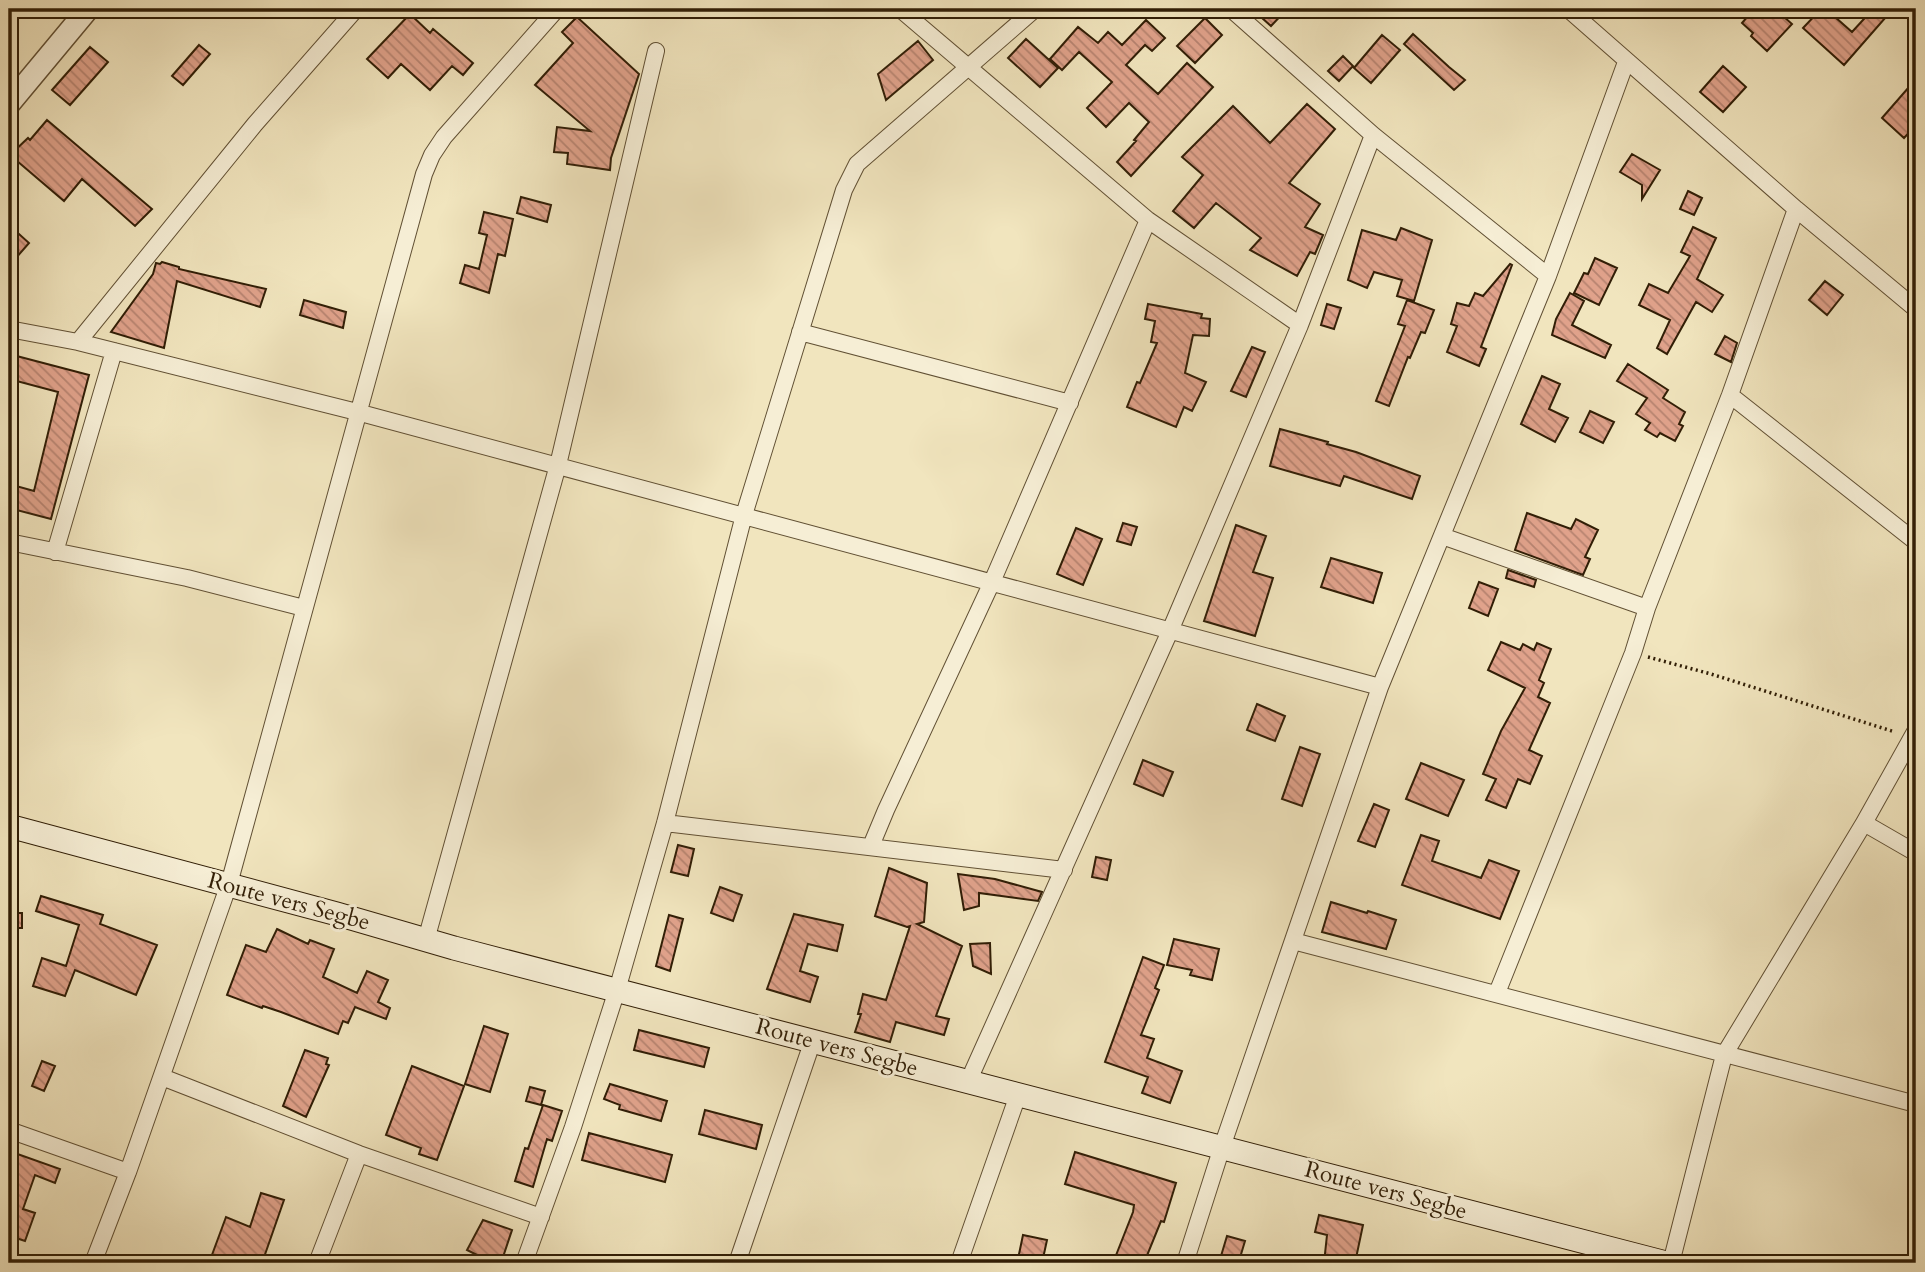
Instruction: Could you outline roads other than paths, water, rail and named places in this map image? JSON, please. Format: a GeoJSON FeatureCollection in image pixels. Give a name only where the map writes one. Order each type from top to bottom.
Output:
{"type":"FeatureCollection","features":[{"type":"Feature","properties":{"kind":"main road","name":"Route vers Segbe"},"geometry":{"type":"LineString","coordinates":[[9,826],[426,940],[1668,1263]]}},
{"type":"Feature","properties":{"kind":"street"},"geometry":{"type":"LineString","coordinates":[[9,104],[88,9]]}},
{"type":"Feature","properties":{"kind":"street"},"geometry":{"type":"LineString","coordinates":[[78,342],[255,124],[356,9]]}},
{"type":"Feature","properties":{"kind":"street"},"geometry":{"type":"LineString","coordinates":[[93,1263],[128,1172],[229,884],[357,412],[432,155],[444,137],[557,9]]}},
{"type":"Feature","properties":{"kind":"street"},"geometry":{"type":"LineString","coordinates":[[900,9],[1148,220],[1300,325]]}},
{"type":"Feature","properties":{"kind":"street"},"geometry":{"type":"LineString","coordinates":[[524,1263],[573,1127],[617,990],[665,823],[744,515],[844,190],[853,170],[899,126],[1035,9]]}},
{"type":"Feature","properties":{"kind":"street"},"geometry":{"type":"LineString","coordinates":[[1231,9],[1373,135],[1548,275]]}},
{"type":"Feature","properties":{"kind":"street"},"geometry":{"type":"LineString","coordinates":[[1568,9],[1796,209],[1916,309]]}},
{"type":"Feature","properties":{"kind":"street"},"geometry":{"type":"LineString","coordinates":[[426,940],[558,465],[656,51]]}},
{"type":"Feature","properties":{"kind":"street"},"geometry":{"type":"LineString","coordinates":[[1185,1263],[1222,1147],[1380,687],[1548,275],[1626,62]]}},
{"type":"Feature","properties":{"kind":"street"},"geometry":{"type":"LineString","coordinates":[[968,1082],[1170,631],[1300,325],[1373,135]]}},
{"type":"Feature","properties":{"kind":"street"},"geometry":{"type":"LineString","coordinates":[[1497,993],[1633,653],[1647,608],[1730,395],[1796,209]]}},
{"type":"Feature","properties":{"kind":"street"},"geometry":{"type":"LineString","coordinates":[[871,846],[992,582],[1148,220]]}},
{"type":"Feature","properties":{"kind":"street"},"geometry":{"type":"LineString","coordinates":[[9,329],[78,342],[357,412],[1380,687]]}},
{"type":"Feature","properties":{"kind":"street"},"geometry":{"type":"LineString","coordinates":[[800,332],[1070,403]]}},
{"type":"Feature","properties":{"kind":"street"},"geometry":{"type":"LineString","coordinates":[[55,552],[114,351]]}},
{"type":"Feature","properties":{"kind":"street"},"geometry":{"type":"LineString","coordinates":[[1730,395],[1916,542]]}},
{"type":"Feature","properties":{"kind":"street"},"geometry":{"type":"LineString","coordinates":[[1442,536],[1647,608]]}},
{"type":"Feature","properties":{"kind":"street"},"geometry":{"type":"LineString","coordinates":[[9,542],[176,575],[304,608]]}},
{"type":"Feature","properties":{"kind":"street"},"geometry":{"type":"LineString","coordinates":[[1668,1263],[1724,1055],[1864,823],[1914,734]]}},
{"type":"Feature","properties":{"kind":"street"},"geometry":{"type":"LineString","coordinates":[[665,823],[1064,870]]}},
{"type":"Feature","properties":{"kind":"street"},"geometry":{"type":"LineString","coordinates":[[1864,823],[1916,853]]}},
{"type":"Feature","properties":{"kind":"street"},"geometry":{"type":"LineString","coordinates":[[1293,941],[1916,1104]]}},
{"type":"Feature","properties":{"kind":"street"},"geometry":{"type":"LineString","coordinates":[[737,1263],[813,1040]]}},
{"type":"Feature","properties":{"kind":"street"},"geometry":{"type":"LineString","coordinates":[[162,1077],[359,1154],[541,1217]]}},
{"type":"Feature","properties":{"kind":"street"},"geometry":{"type":"LineString","coordinates":[[960,1263],[1018,1094]]}},
{"type":"Feature","properties":{"kind":"street"},"geometry":{"type":"LineString","coordinates":[[9,1130],[128,1172]]}},
{"type":"Feature","properties":{"kind":"street"},"geometry":{"type":"LineString","coordinates":[[317,1263],[359,1154]]}}]}
